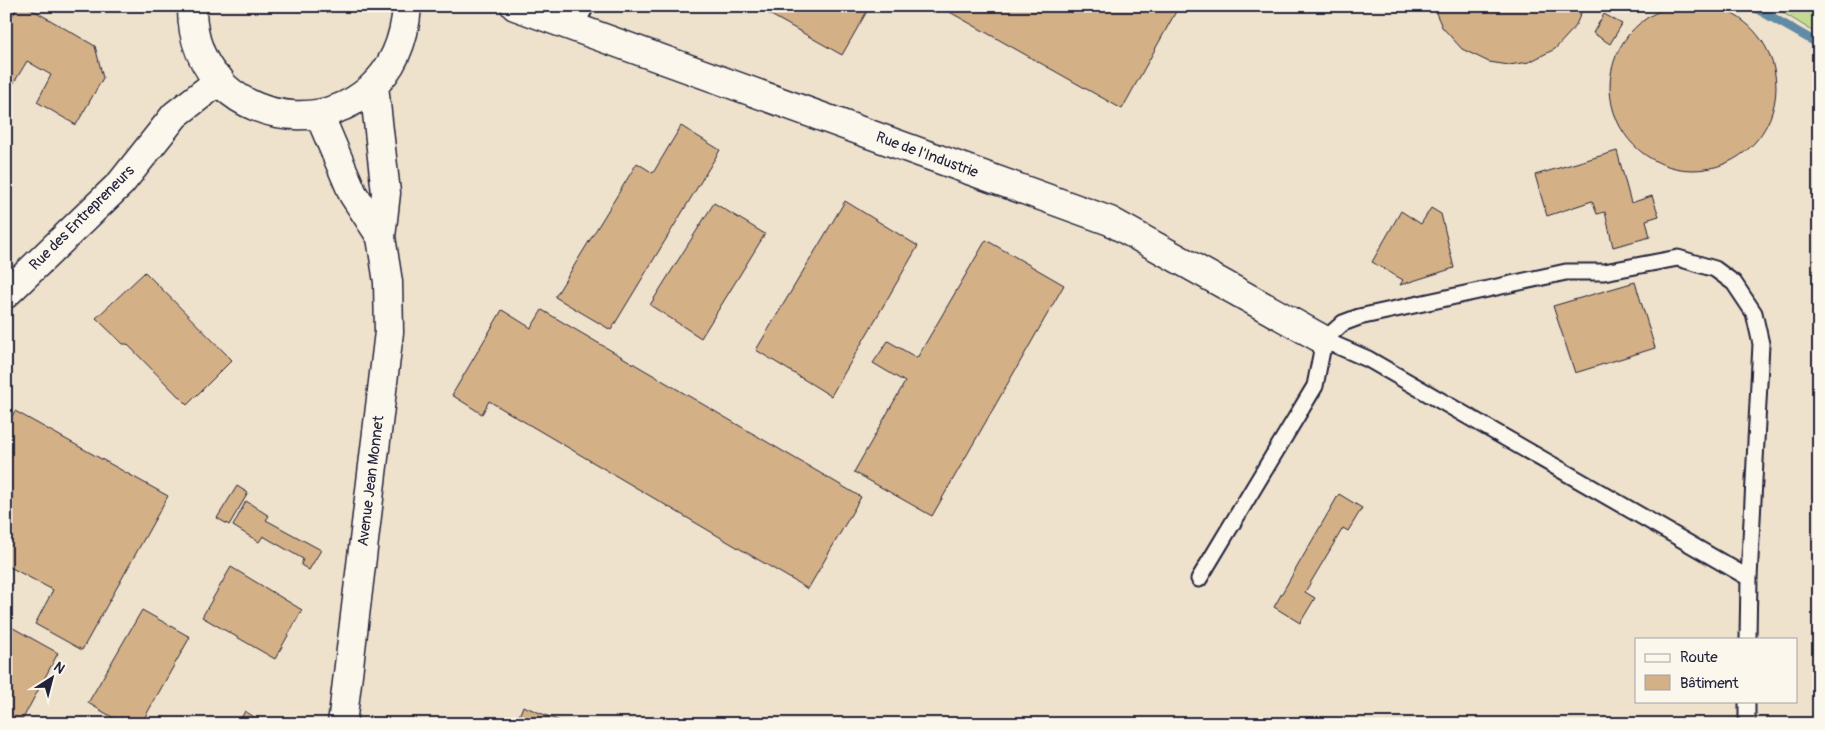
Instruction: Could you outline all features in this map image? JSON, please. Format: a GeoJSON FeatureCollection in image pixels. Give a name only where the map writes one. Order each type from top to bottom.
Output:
{"type":"FeatureCollection","features":[{"type":"Feature","properties":{"kind":"street"},"geometry":{"type":"LineString","coordinates":[[192,6],[194,31],[199,47],[206,62],[220,80],[244,100],[260,109],[296,116],[333,111],[350,104],[374,86],[388,69],[399,50],[407,6]]}},
{"type":"Feature","properties":{"kind":"street","name":"Rue de l'Industrie"},"geometry":{"type":"LineString","coordinates":[[514,6],[580,17],[1110,221],[1324,340]]}},
{"type":"Feature","properties":{"kind":"street","name":"Rue des Entrepreneurs"},"geometry":{"type":"LineString","coordinates":[[6,294],[121,183],[175,115],[220,80]]}},
{"type":"Feature","properties":{"kind":"street","name":"Avenue Jean Monnet"},"geometry":{"type":"LineString","coordinates":[[342,724],[389,332],[388,282],[381,237],[386,193],[374,86]]}},
{"type":"Feature","properties":{"kind":"street","name":"Avenue Jean Monnet"},"geometry":{"type":"LineString","coordinates":[[319,114],[353,194],[381,237]]}},
{"type":"Feature","properties":{"kind":"lane"},"geometry":{"type":"LineString","coordinates":[[1199,579],[1315,386],[1324,340],[1343,324],[1360,317],[1566,272],[1604,272],[1678,258],[1715,269],[1734,283],[1754,313],[1761,344],[1749,578],[1748,638]]}},
{"type":"Feature","properties":{"kind":"lane"},"geometry":{"type":"LineString","coordinates":[[1324,340],[1368,359],[1749,578]]}},
{"type":"Feature","properties":{"kind":"lane"},"geometry":{"type":"LineString","coordinates":[[1746,724],[1747,702]]}},
{"type":"Feature","properties":{"kind":"green space"},"geometry":{"type":"Polygon","coordinates":[[[1772,6],[1819,6],[1819,35],[1772,6]]]}},
{"type":"Feature","properties":{"kind":"building"},"geometry":{"type":"Polygon","coordinates":[[[1701,4],[1725,10],[1752,28],[1770,55],[1775,71],[1775,103],[1770,119],[1752,146],[1739,156],[1717,167],[1685,170],[1661,164],[1640,151],[1629,140],[1613,111],[1610,79],[1616,55],[1629,34],[1640,23],[1669,7],[1701,4]]]}},
{"type":"Feature","properties":{"kind":"building"},"geometry":{"type":"Polygon","coordinates":[[[6,6],[18,6],[6,27],[6,6]]]}},
{"type":"Feature","properties":{"kind":"building"},"geometry":{"type":"Polygon","coordinates":[[[18,6],[26,6],[95,46],[103,78],[76,125],[37,102],[51,75],[27,61],[6,96],[6,27],[18,6]]]}},
{"type":"Feature","properties":{"kind":"building"},"geometry":{"type":"Polygon","coordinates":[[[716,6],[731,6],[727,13],[716,6]]]}},
{"type":"Feature","properties":{"kind":"building"},"geometry":{"type":"Polygon","coordinates":[[[755,6],[870,6],[842,55],[755,6]]]}},
{"type":"Feature","properties":{"kind":"building"},"geometry":{"type":"Polygon","coordinates":[[[939,6],[1179,6],[1122,109],[939,6]]]}},
{"type":"Feature","properties":{"kind":"building"},"geometry":{"type":"Polygon","coordinates":[[[1433,6],[1584,6],[1575,27],[1555,49],[1529,62],[1509,65],[1489,62],[1462,49],[1442,27],[1433,6]]]}},
{"type":"Feature","properties":{"kind":"building"},"geometry":{"type":"Polygon","coordinates":[[[1604,14],[1622,24],[1610,44],[1593,33],[1604,14]]]}},
{"type":"Feature","properties":{"kind":"building"},"geometry":{"type":"Polygon","coordinates":[[[681,126],[720,150],[611,330],[555,297],[637,163],[653,173],[681,126]]]}},
{"type":"Feature","properties":{"kind":"building"},"geometry":{"type":"Polygon","coordinates":[[[1617,151],[1631,203],[1652,196],[1659,216],[1646,220],[1650,237],[1613,247],[1605,212],[1597,214],[1592,201],[1547,216],[1535,175],[1617,151]]]}},
{"type":"Feature","properties":{"kind":"building"},"geometry":{"type":"Polygon","coordinates":[[[845,201],[918,246],[831,396],[756,350],[845,201]]]}},
{"type":"Feature","properties":{"kind":"building"},"geometry":{"type":"Polygon","coordinates":[[[714,203],[765,234],[701,338],[650,305],[714,203]]]}},
{"type":"Feature","properties":{"kind":"building"},"geometry":{"type":"Polygon","coordinates":[[[1431,208],[1441,214],[1454,268],[1400,285],[1403,280],[1372,262],[1401,211],[1421,224],[1431,208]]]}},
{"type":"Feature","properties":{"kind":"building"},"geometry":{"type":"Polygon","coordinates":[[[986,240],[1064,285],[932,516],[854,472],[905,382],[873,363],[888,341],[917,358],[986,240]]]}},
{"type":"Feature","properties":{"kind":"building"},"geometry":{"type":"Polygon","coordinates":[[[145,272],[232,360],[187,405],[127,344],[123,344],[96,318],[145,272]]]}},
{"type":"Feature","properties":{"kind":"building"},"geometry":{"type":"Polygon","coordinates":[[[1635,282],[1655,348],[1575,373],[1553,306],[1635,282]]]}},
{"type":"Feature","properties":{"kind":"building"},"geometry":{"type":"Polygon","coordinates":[[[502,310],[531,328],[542,310],[861,497],[808,589],[489,401],[482,414],[452,395],[502,310]]]}},
{"type":"Feature","properties":{"kind":"building"},"geometry":{"type":"Polygon","coordinates":[[[15,411],[168,496],[82,650],[35,624],[53,590],[6,565],[6,426],[15,411]]]}},
{"type":"Feature","properties":{"kind":"building"},"geometry":{"type":"Polygon","coordinates":[[[237,486],[248,493],[229,525],[217,518],[237,486]]]}},
{"type":"Feature","properties":{"kind":"building"},"geometry":{"type":"Polygon","coordinates":[[[1339,494],[1362,508],[1348,531],[1343,528],[1305,592],[1315,598],[1300,623],[1274,607],[1339,494]]]}},
{"type":"Feature","properties":{"kind":"building"},"geometry":{"type":"Polygon","coordinates":[[[246,501],[269,516],[266,520],[321,550],[309,570],[301,565],[303,559],[263,536],[259,542],[233,526],[246,501]]]}},
{"type":"Feature","properties":{"kind":"building"},"geometry":{"type":"Polygon","coordinates":[[[231,567],[302,610],[275,659],[202,617],[231,567]]]}},
{"type":"Feature","properties":{"kind":"building"},"geometry":{"type":"Polygon","coordinates":[[[142,610],[190,637],[141,724],[124,724],[88,703],[142,610]]]}},
{"type":"Feature","properties":{"kind":"building"},"geometry":{"type":"Polygon","coordinates":[[[6,624],[58,653],[20,724],[6,724],[6,624]]]}},
{"type":"Feature","properties":{"kind":"building"},"geometry":{"type":"Polygon","coordinates":[[[523,706],[567,724],[516,724],[523,706]]]}},
{"type":"Feature","properties":{"kind":"building"},"geometry":{"type":"Polygon","coordinates":[[[245,711],[257,719],[254,724],[238,724],[245,711]]]}},
{"type":"Feature","properties":{"kind":"waterway"},"geometry":{"type":"LineString","coordinates":[[1752,6],[1819,44]]}}]}
